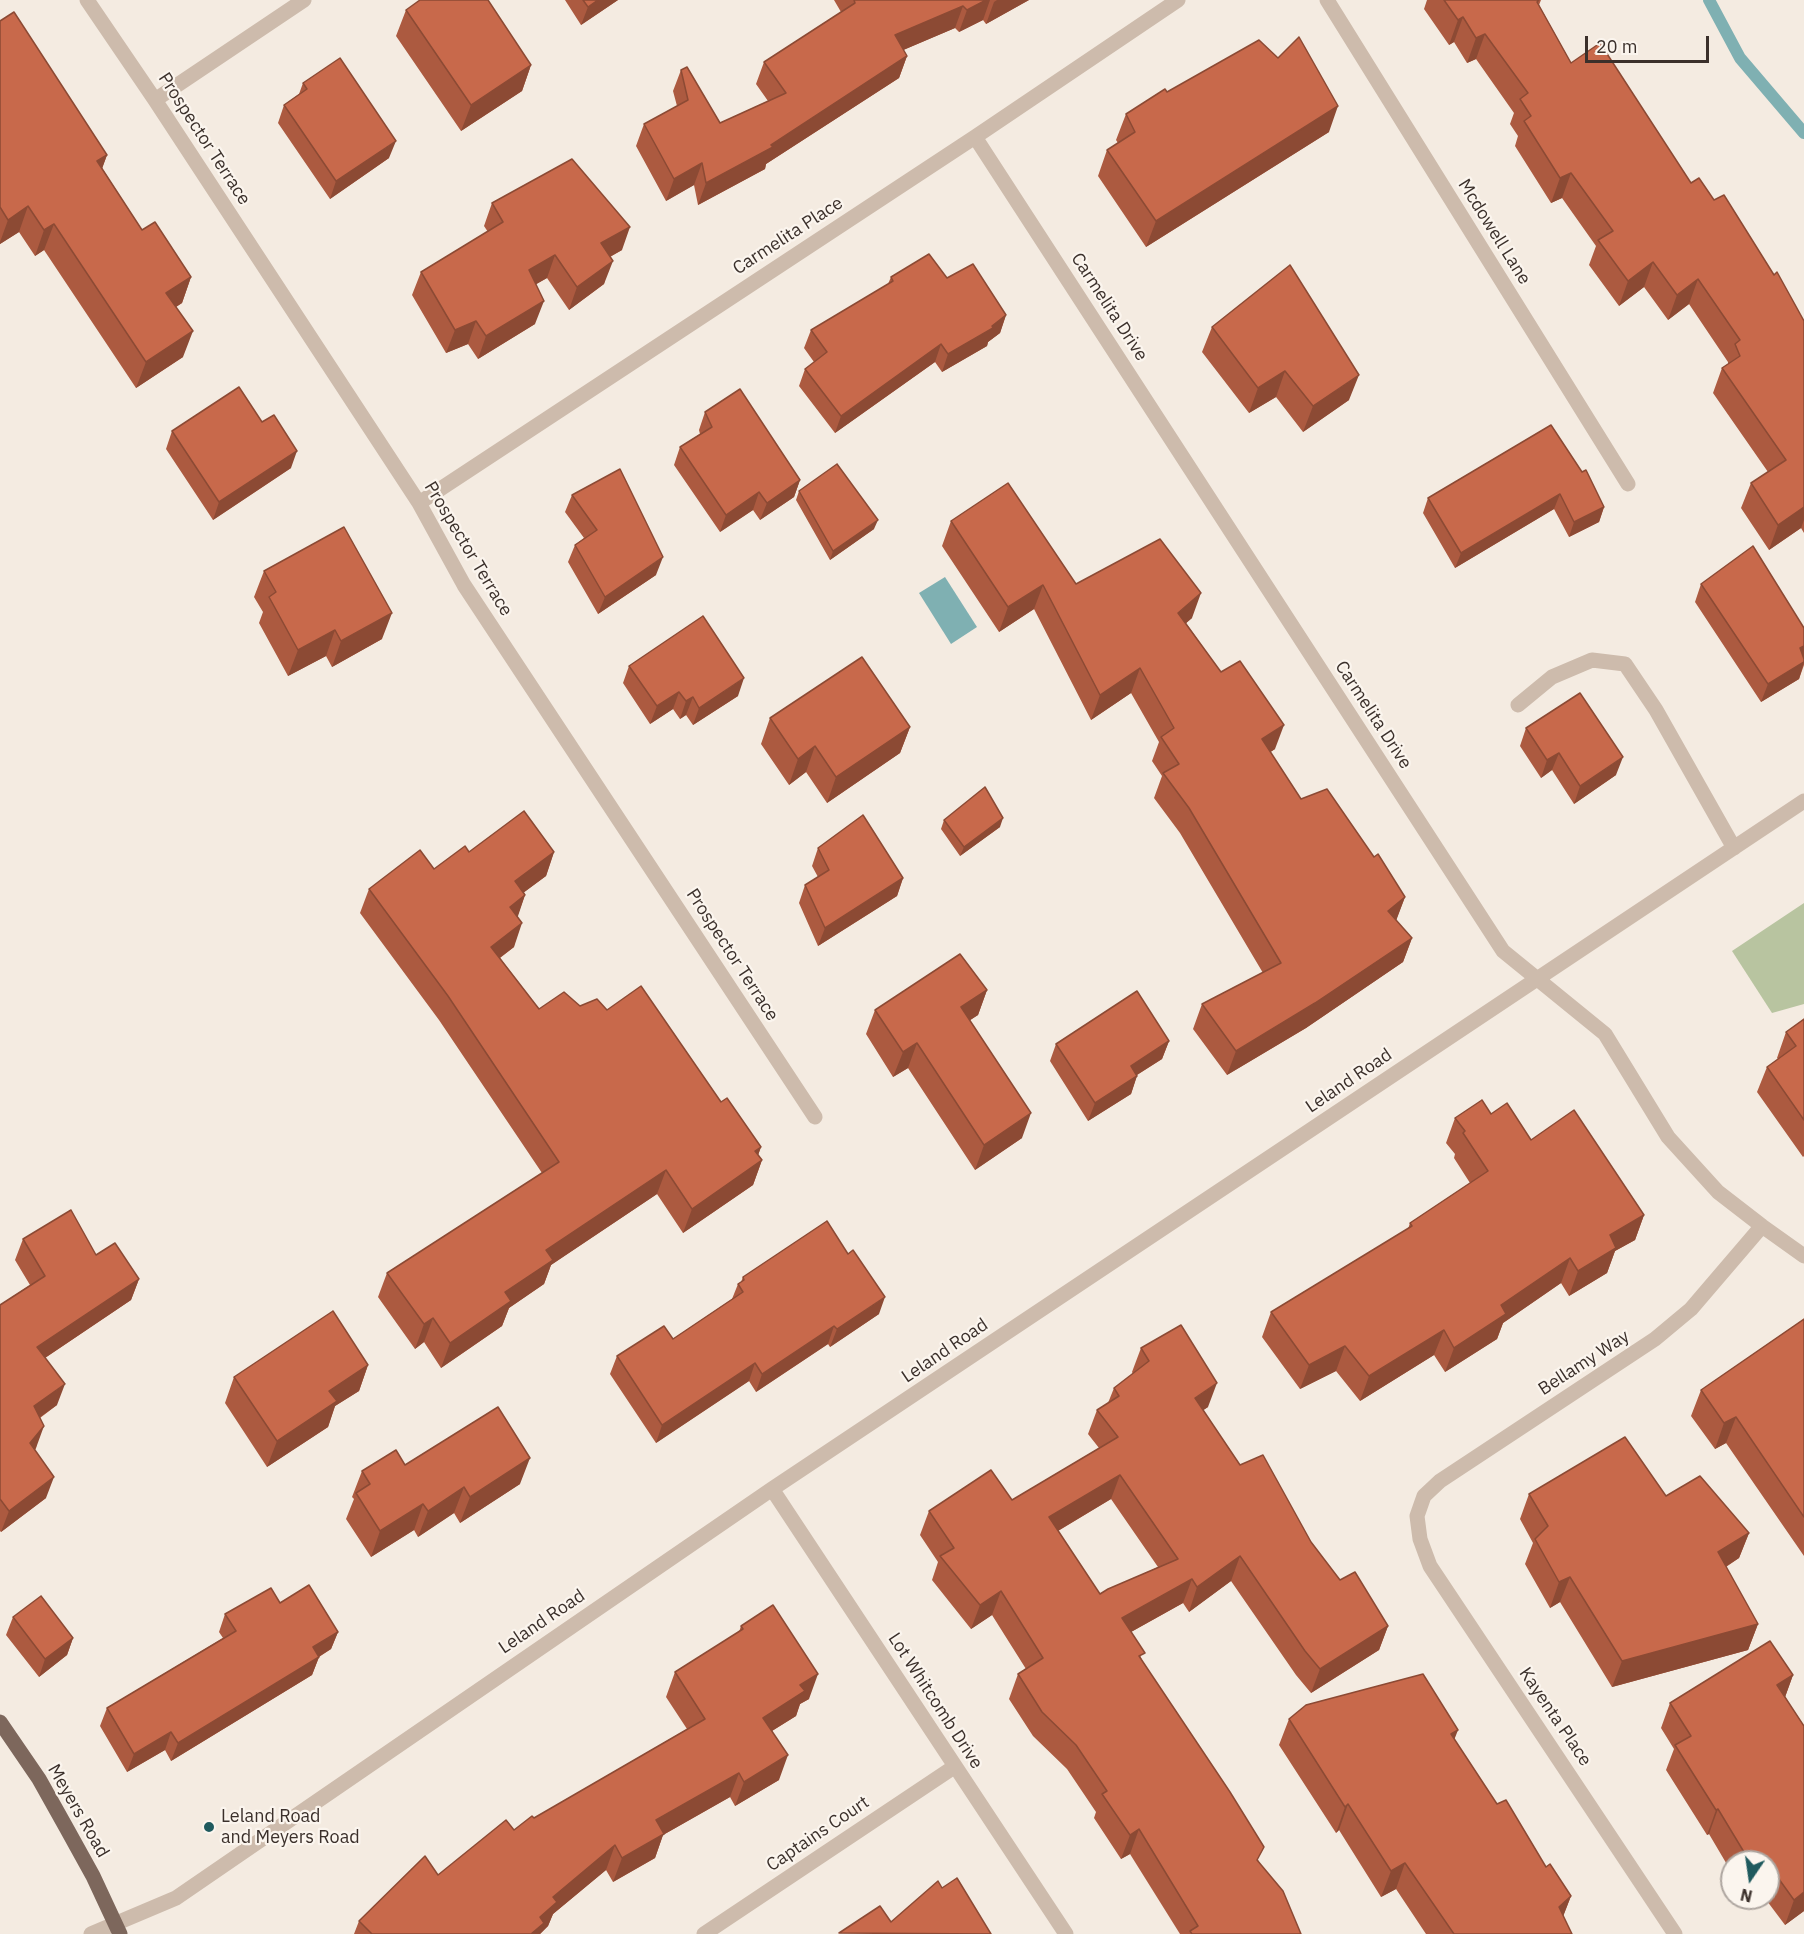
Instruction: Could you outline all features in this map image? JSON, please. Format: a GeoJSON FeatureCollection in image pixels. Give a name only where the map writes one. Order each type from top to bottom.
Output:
{"type":"FeatureCollection","features":[{"type":"Feature","properties":{"kind":"main road","name":"Meyers Road"},"geometry":{"type":"LineString","coordinates":[[0,1722],[39,1779],[93,1876],[118,1928]]}},
{"type":"Feature","properties":{"kind":"street","name":"Prospector Terrace"},"geometry":{"type":"LineString","coordinates":[[87,0],[419,503],[464,585],[815,1117]]}},
{"type":"Feature","properties":{"kind":"street"},"geometry":{"type":"LineString","coordinates":[[155,100],[304,0]]}},
{"type":"Feature","properties":{"kind":"street","name":"Carmelita Place"},"geometry":{"type":"LineString","coordinates":[[419,503],[1178,0]]}},
{"type":"Feature","properties":{"kind":"street","name":"Mcdowell Lane"},"geometry":{"type":"LineString","coordinates":[[1327,0],[1628,484]]}},
{"type":"Feature","properties":{"kind":"street","name":"Carmelita Drive"},"geometry":{"type":"LineString","coordinates":[[975,136],[1503,951],[1605,1034],[1668,1137],[1718,1192],[1804,1256]]}},
{"type":"Feature","properties":{"kind":"street"},"geometry":{"type":"LineString","coordinates":[[1518,705],[1552,677],[1592,660],[1625,664],[1656,710],[1734,848]]}},
{"type":"Feature","properties":{"kind":"street","name":"Leland Road"},"geometry":{"type":"LineString","coordinates":[[91,1934],[118,1928],[176,1898],[772,1489],[1804,801]]}},
{"type":"Feature","properties":{"kind":"street","name":"Bellamy Way"},"geometry":{"type":"LineString","coordinates":[[1417,1516],[1424,1496],[1440,1481],[1664,1332],[1691,1308],[1762,1226]]}},
{"type":"Feature","properties":{"kind":"street","name":"Lot Whitcomb Drive"},"geometry":{"type":"LineString","coordinates":[[772,1489],[1066,1934]]}},
{"type":"Feature","properties":{"kind":"street","name":"Kayenta Place"},"geometry":{"type":"LineString","coordinates":[[1417,1516],[1420,1539],[1430,1566],[1675,1934]]}},
{"type":"Feature","properties":{"kind":"street","name":"Captains Court"},"geometry":{"type":"LineString","coordinates":[[704,1934],[954,1767]]}},
{"type":"Feature","properties":{"kind":"green space"},"geometry":{"type":"Polygon","coordinates":[[[1804,903],[1804,1004],[1772,1013],[1732,951],[1804,903]]]}},
{"type":"Feature","properties":{"kind":"water"},"geometry":{"type":"Polygon","coordinates":[[[945,577],[977,627],[951,644],[919,593],[945,577]]]}},
{"type":"Feature","properties":{"kind":"building"},"geometry":{"type":"Polygon","coordinates":[[[420,0],[488,0],[531,65],[471,105],[406,10],[420,0]]]}},
{"type":"Feature","properties":{"kind":"building"},"geometry":{"type":"Polygon","coordinates":[[[583,0],[598,0],[588,7],[583,0]]]}},
{"type":"Feature","properties":{"kind":"building"},"geometry":{"type":"Polygon","coordinates":[[[854,0],[986,0],[967,10],[963,6],[895,35],[907,56],[771,145],[773,147],[706,183],[702,163],[674,179],[644,124],[688,100],[681,70],[687,67],[720,123],[786,93],[764,62],[855,3],[854,0]]]}},
{"type":"Feature","properties":{"kind":"building"},"geometry":{"type":"Polygon","coordinates":[[[1444,0],[1539,0],[1537,2],[1571,63],[1600,43],[1691,183],[1699,178],[1714,200],[1724,195],[1774,275],[1777,272],[1804,321],[1804,507],[1778,525],[1751,483],[1786,460],[1722,368],[1740,356],[1735,344],[1740,340],[1698,279],[1677,295],[1653,262],[1628,281],[1598,240],[1613,231],[1571,173],[1560,178],[1524,121],[1531,116],[1520,99],[1528,93],[1485,34],[1476,38],[1463,17],[1458,20],[1444,0]]]}},
{"type":"Feature","properties":{"kind":"building"},"geometry":{"type":"Polygon","coordinates":[[[14,12],[107,155],[97,161],[142,230],[155,222],[191,277],[166,293],[193,331],[146,362],[54,224],[44,230],[28,206],[8,220],[0,207],[0,21],[14,12]]]}},
{"type":"Feature","properties":{"kind":"building"},"geometry":{"type":"Polygon","coordinates":[[[1299,37],[1338,106],[1156,221],[1107,150],[1135,132],[1126,114],[1165,89],[1167,92],[1259,40],[1278,58],[1299,37]]]}},
{"type":"Feature","properties":{"kind":"building"},"geometry":{"type":"Polygon","coordinates":[[[340,58],[396,141],[336,181],[284,105],[307,89],[303,83],[340,58]]]}},
{"type":"Feature","properties":{"kind":"building"},"geometry":{"type":"Polygon","coordinates":[[[572,159],[630,227],[601,243],[613,261],[577,287],[555,255],[529,270],[544,301],[486,336],[476,321],[455,330],[421,272],[503,222],[492,203],[572,159]]]}},
{"type":"Feature","properties":{"kind":"building"},"geometry":{"type":"Polygon","coordinates":[[[929,254],[947,278],[973,264],[1006,315],[992,326],[993,328],[948,354],[941,344],[841,416],[805,369],[827,352],[811,330],[893,281],[891,277],[929,254]]]}},
{"type":"Feature","properties":{"kind":"building"},"geometry":{"type":"Polygon","coordinates":[[[1290,265],[1359,375],[1313,406],[1285,371],[1258,388],[1212,327],[1290,265]]]}},
{"type":"Feature","properties":{"kind":"building"},"geometry":{"type":"Polygon","coordinates":[[[239,387],[262,422],[274,415],[297,451],[219,502],[172,431],[239,387]]]}},
{"type":"Feature","properties":{"kind":"building"},"geometry":{"type":"Polygon","coordinates":[[[740,389],[800,480],[767,503],[759,492],[726,515],[680,447],[712,427],[705,412],[740,389]]]}},
{"type":"Feature","properties":{"kind":"building"},"geometry":{"type":"Polygon","coordinates":[[[1551,425],[1582,472],[1586,470],[1604,507],[1574,522],[1560,494],[1461,553],[1428,498],[1551,425]]]}},
{"type":"Feature","properties":{"kind":"building"},"geometry":{"type":"Polygon","coordinates":[[[837,464],[878,520],[833,551],[799,491],[837,464]]]}},
{"type":"Feature","properties":{"kind":"building"},"geometry":{"type":"Polygon","coordinates":[[[620,469],[663,557],[605,597],[575,545],[597,530],[572,495],[620,469]]]}},
{"type":"Feature","properties":{"kind":"building"},"geometry":{"type":"Polygon","coordinates":[[[1008,483],[1076,584],[1160,539],[1201,593],[1178,613],[1221,672],[1240,661],[1284,725],[1262,739],[1301,799],[1327,789],[1374,857],[1378,854],[1405,897],[1388,911],[1412,938],[1315,1003],[1236,1051],[1202,1004],[1281,963],[1189,808],[1163,773],[1179,764],[1161,737],[1174,728],[1140,668],[1100,695],[1043,585],[1008,607],[951,521],[1008,483]]]}},
{"type":"Feature","properties":{"kind":"building"},"geometry":{"type":"Polygon","coordinates":[[[344,527],[392,613],[341,641],[335,630],[298,650],[269,597],[276,592],[264,571],[344,527]]]}},
{"type":"Feature","properties":{"kind":"building"},"geometry":{"type":"Polygon","coordinates":[[[1753,546],[1804,628],[1804,646],[1800,648],[1804,662],[1768,684],[1701,584],[1753,546]]]}},
{"type":"Feature","properties":{"kind":"building"},"geometry":{"type":"Polygon","coordinates":[[[703,616],[744,678],[699,708],[693,697],[686,701],[679,692],[657,706],[629,666],[703,616]]]}},
{"type":"Feature","properties":{"kind":"building"},"geometry":{"type":"Polygon","coordinates":[[[862,657],[910,727],[836,777],[815,746],[798,759],[770,718],[862,657]]]}},
{"type":"Feature","properties":{"kind":"building"},"geometry":{"type":"Polygon","coordinates":[[[1580,693],[1623,757],[1580,786],[1559,753],[1547,760],[1526,728],[1580,693]]]}},
{"type":"Feature","properties":{"kind":"building"},"geometry":{"type":"Polygon","coordinates":[[[985,787],[1003,818],[964,847],[944,820],[985,787]]]}},
{"type":"Feature","properties":{"kind":"building"},"geometry":{"type":"Polygon","coordinates":[[[524,811],[554,852],[515,881],[525,895],[510,907],[522,923],[491,947],[539,1009],[564,992],[580,1006],[597,999],[607,1010],[641,986],[721,1102],[727,1098],[761,1147],[755,1151],[762,1160],[692,1209],[666,1170],[546,1250],[553,1260],[505,1292],[511,1301],[450,1343],[433,1318],[424,1324],[387,1273],[559,1162],[448,996],[369,889],[420,850],[434,869],[465,846],[469,852],[524,811]]]}},
{"type":"Feature","properties":{"kind":"building"},"geometry":{"type":"Polygon","coordinates":[[[863,815],[903,878],[825,928],[805,885],[829,870],[818,848],[863,815]]]}},
{"type":"Feature","properties":{"kind":"building"},"geometry":{"type":"Polygon","coordinates":[[[960,954],[987,990],[961,1007],[1031,1113],[984,1145],[917,1043],[903,1052],[875,1010],[960,954]]]}},
{"type":"Feature","properties":{"kind":"building"},"geometry":{"type":"Polygon","coordinates":[[[1137,991],[1169,1041],[1131,1066],[1137,1076],[1095,1103],[1056,1044],[1137,991]]]}},
{"type":"Feature","properties":{"kind":"building"},"geometry":{"type":"Polygon","coordinates":[[[1804,1019],[1804,1120],[1767,1067],[1796,1046],[1786,1032],[1804,1019]]]}},
{"type":"Feature","properties":{"kind":"building"},"geometry":{"type":"Polygon","coordinates":[[[1482,1100],[1491,1114],[1507,1103],[1531,1140],[1574,1110],[1644,1215],[1610,1235],[1616,1248],[1578,1271],[1570,1258],[1501,1305],[1506,1314],[1454,1348],[1444,1330],[1369,1376],[1345,1346],[1309,1365],[1271,1312],[1412,1226],[1410,1223],[1488,1171],[1455,1118],[1482,1100]]]}},
{"type":"Feature","properties":{"kind":"building"},"geometry":{"type":"Polygon","coordinates":[[[71,1210],[96,1255],[115,1243],[139,1279],[37,1347],[65,1384],[34,1406],[44,1426],[30,1443],[54,1477],[9,1511],[0,1499],[0,1305],[45,1276],[23,1239],[71,1210]]]}},
{"type":"Feature","properties":{"kind":"building"},"geometry":{"type":"Polygon","coordinates":[[[827,1221],[848,1254],[853,1250],[885,1297],[837,1329],[834,1326],[762,1374],[755,1363],[662,1425],[617,1356],[664,1326],[673,1339],[743,1292],[738,1284],[744,1280],[743,1277],[827,1221]]]}},
{"type":"Feature","properties":{"kind":"building"},"geometry":{"type":"Polygon","coordinates":[[[333,1311],[368,1365],[329,1391],[337,1401],[277,1441],[234,1377],[333,1311]]]}},
{"type":"Feature","properties":{"kind":"building"},"geometry":{"type":"Polygon","coordinates":[[[1804,1319],[1804,1517],[1736,1417],[1724,1423],[1701,1390],[1804,1319]]]}},
{"type":"Feature","properties":{"kind":"building"},"geometry":{"type":"Polygon","coordinates":[[[1181,1325],[1217,1383],[1195,1398],[1240,1465],[1263,1455],[1311,1542],[1340,1580],[1355,1572],[1388,1626],[1320,1669],[1305,1651],[1240,1556],[1197,1587],[1192,1579],[1122,1618],[1145,1653],[1139,1656],[1264,1847],[1257,1860],[1283,1891],[1301,1934],[1192,1934],[1190,1931],[1198,1926],[1139,1829],[1130,1835],[1102,1794],[1107,1791],[1076,1745],[1042,1712],[1018,1674],[1043,1658],[1001,1591],[980,1605],[940,1556],[954,1548],[929,1511],[991,1470],[1012,1500],[1118,1437],[1097,1410],[1119,1396],[1114,1388],[1149,1361],[1141,1348],[1181,1325]],[[1120,1475],[1049,1517],[1100,1594],[1178,1559],[1120,1475]]]}},
{"type":"Feature","properties":{"kind":"building"},"geometry":{"type":"Polygon","coordinates":[[[498,1407],[530,1458],[470,1497],[464,1487],[428,1511],[423,1504],[380,1531],[356,1493],[370,1484],[362,1471],[396,1450],[405,1465],[498,1407]]]}},
{"type":"Feature","properties":{"kind":"building"},"geometry":{"type":"Polygon","coordinates":[[[1625,1437],[1666,1496],[1700,1476],[1749,1533],[1718,1552],[1758,1624],[1622,1661],[1570,1577],[1559,1582],[1535,1539],[1548,1526],[1529,1494],[1625,1437]]]}},
{"type":"Feature","properties":{"kind":"building"},"geometry":{"type":"Polygon","coordinates":[[[309,1585],[338,1632],[313,1647],[319,1657],[178,1743],[171,1732],[134,1754],[107,1708],[236,1631],[225,1614],[271,1588],[280,1603],[309,1585]]]}},
{"type":"Feature","properties":{"kind":"building"},"geometry":{"type":"Polygon","coordinates":[[[41,1596],[73,1638],[45,1659],[13,1617],[41,1596]]]}},
{"type":"Feature","properties":{"kind":"building"},"geometry":{"type":"Polygon","coordinates":[[[773,1605],[818,1674],[800,1685],[805,1691],[763,1718],[788,1755],[744,1782],[739,1773],[656,1820],[664,1834],[622,1858],[615,1845],[553,1897],[557,1902],[540,1917],[544,1923],[531,1934],[372,1934],[359,1921],[425,1856],[438,1875],[506,1820],[514,1830],[532,1816],[534,1818],[705,1719],[675,1672],[743,1629],[741,1626],[773,1605]]]}},
{"type":"Feature","properties":{"kind":"building"},"geometry":{"type":"Polygon","coordinates":[[[1770,1641],[1793,1675],[1777,1685],[1804,1726],[1804,1892],[1794,1900],[1780,1881],[1780,1850],[1743,1850],[1675,1745],[1691,1736],[1670,1703],[1770,1641]]]}},
{"type":"Feature","properties":{"kind":"building"},"geometry":{"type":"Polygon","coordinates":[[[1423,1674],[1458,1730],[1451,1734],[1497,1804],[1506,1800],[1546,1867],[1550,1864],[1571,1896],[1559,1907],[1572,1934],[1454,1934],[1405,1863],[1391,1871],[1348,1804],[1345,1807],[1289,1719],[1306,1705],[1423,1674]]]}},
{"type":"Feature","properties":{"kind":"building"},"geometry":{"type":"Polygon","coordinates":[[[957,1878],[991,1934],[839,1933],[880,1906],[891,1922],[938,1881],[942,1888],[957,1878]]]}},
{"type":"Feature","properties":{"kind":"waterway"},"geometry":{"type":"LineString","coordinates":[[1709,0],[1740,58],[1804,133]]}},
{"type":"Feature","properties":{"kind":"place","name":"Leland Road and Meyers Road"},"geometry":{"type":"Point","coordinates":[209,1827]}}]}
